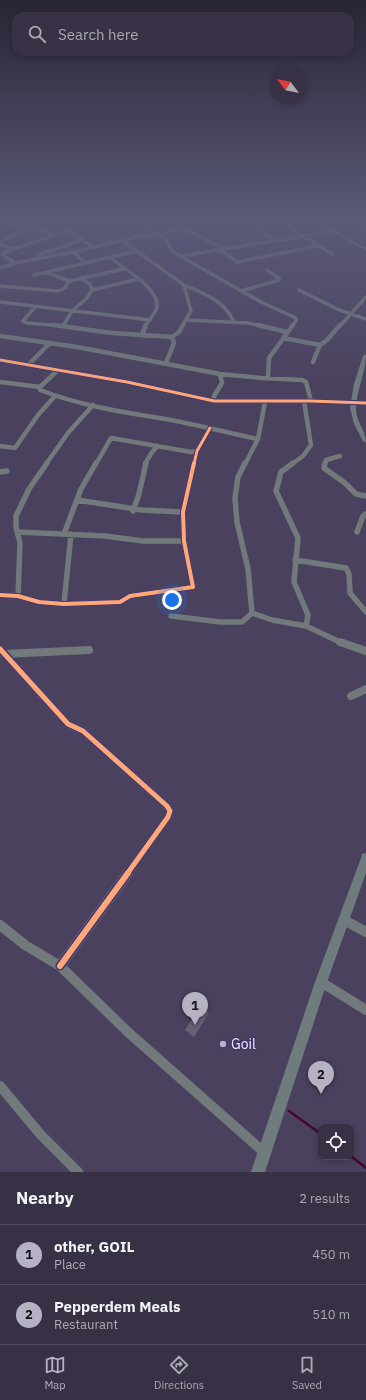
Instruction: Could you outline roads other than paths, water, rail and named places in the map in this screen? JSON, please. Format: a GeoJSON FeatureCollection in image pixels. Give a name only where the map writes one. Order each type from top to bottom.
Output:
{"type":"FeatureCollection","features":[{"type":"Feature","properties":{"kind":"main road"},"geometry":{"type":"LineString","coordinates":[[366,356],[362,366],[353,408],[355,418],[366,441]]}},
{"type":"Feature","properties":{"kind":"main road"},"geometry":{"type":"LineString","coordinates":[[258,1172],[321,982],[366,858]]}},
{"type":"Feature","properties":{"kind":"street"},"geometry":{"type":"LineString","coordinates":[[34,275],[39,274]]}},
{"type":"Feature","properties":{"kind":"street"},"geometry":{"type":"LineString","coordinates":[[50,274],[69,281],[104,274]]}},
{"type":"Feature","properties":{"kind":"street"},"geometry":{"type":"LineString","coordinates":[[131,274],[150,287],[157,302],[155,314],[144,330],[144,336]]}},
{"type":"Feature","properties":{"kind":"street"},"geometry":{"type":"LineString","coordinates":[[169,274],[184,285],[205,294],[218,303],[232,316],[234,322]]}},
{"type":"Feature","properties":{"kind":"street"},"geometry":{"type":"LineString","coordinates":[[209,274],[261,302],[296,318],[296,321],[287,332],[268,362],[268,378]]}},
{"type":"Feature","properties":{"kind":"street"},"geometry":{"type":"LineString","coordinates":[[241,291],[279,280],[280,278],[271,274]]}},
{"type":"Feature","properties":{"kind":"street"},"geometry":{"type":"LineString","coordinates":[[63,326],[72,312],[87,298],[92,290],[109,287],[138,278]]}},
{"type":"Feature","properties":{"kind":"street"},"geometry":{"type":"LineString","coordinates":[[81,279],[90,284],[92,290]]}},
{"type":"Feature","properties":{"kind":"street"},"geometry":{"type":"LineString","coordinates":[[0,286],[58,291],[65,288],[69,281]]}},
{"type":"Feature","properties":{"kind":"street"},"geometry":{"type":"LineString","coordinates":[[35,307],[23,321],[27,323],[144,336],[172,337],[179,332],[191,311],[184,285]]}},
{"type":"Feature","properties":{"kind":"street"},"geometry":{"type":"LineString","coordinates":[[299,290],[351,314],[366,319]]}},
{"type":"Feature","properties":{"kind":"street"},"geometry":{"type":"LineString","coordinates":[[312,362],[320,345],[327,340],[366,297]]}},
{"type":"Feature","properties":{"kind":"street"},"geometry":{"type":"LineString","coordinates":[[0,306],[2,302],[72,312],[90,312],[150,320]]}},
{"type":"Feature","properties":{"kind":"street"},"geometry":{"type":"LineString","coordinates":[[187,320],[248,323],[287,332]]}},
{"type":"Feature","properties":{"kind":"street"},"geometry":{"type":"LineString","coordinates":[[0,336],[166,363],[220,374],[258,379],[268,378],[302,380],[306,382],[311,401]]}},
{"type":"Feature","properties":{"kind":"street"},"geometry":{"type":"LineString","coordinates":[[166,363],[174,343],[172,337]]}},
{"type":"Feature","properties":{"kind":"street"},"geometry":{"type":"LineString","coordinates":[[283,338],[320,345]]}},
{"type":"Feature","properties":{"kind":"street"},"geometry":{"type":"LineString","coordinates":[[29,364],[50,343]]}},
{"type":"Feature","properties":{"kind":"street"},"geometry":{"type":"LineString","coordinates":[[0,360],[127,382],[214,401],[311,401],[354,402],[366,404]]}},
{"type":"Feature","properties":{"kind":"street"},"geometry":{"type":"LineString","coordinates":[[40,387],[58,370]]}},
{"type":"Feature","properties":{"kind":"street"},"geometry":{"type":"LineString","coordinates":[[214,401],[214,396],[222,383],[220,374]]}},
{"type":"Feature","properties":{"kind":"street"},"geometry":{"type":"LineString","coordinates":[[0,382],[40,387],[40,390],[55,396],[258,439]]}},
{"type":"Feature","properties":{"kind":"street"},"geometry":{"type":"LineString","coordinates":[[0,446],[15,448],[38,415],[55,396]]}},
{"type":"Feature","properties":{"kind":"street"},"geometry":{"type":"LineString","coordinates":[[304,401],[311,445],[303,456],[281,472],[276,491],[298,538],[294,582],[308,615],[306,626]]}},
{"type":"Feature","properties":{"kind":"street"},"geometry":{"type":"LineString","coordinates":[[252,614],[248,569],[237,522],[236,498],[238,476],[258,439],[265,402]]}},
{"type":"Feature","properties":{"kind":"street"},"geometry":{"type":"LineString","coordinates":[[18,596],[20,543],[16,528],[16,516],[29,489],[68,433],[93,405]]}},
{"type":"Feature","properties":{"kind":"street"},"geometry":{"type":"LineString","coordinates":[[0,595],[18,596],[39,602],[64,604],[120,602],[130,596],[193,587],[184,541],[183,512],[197,451],[210,428]]}},
{"type":"Feature","properties":{"kind":"street"},"geometry":{"type":"LineString","coordinates":[[64,534],[81,489],[111,438],[191,452],[197,451]]}},
{"type":"Feature","properties":{"kind":"street"},"geometry":{"type":"LineString","coordinates":[[133,510],[138,502],[142,474],[152,451],[158,446]]}},
{"type":"Feature","properties":{"kind":"street"},"geometry":{"type":"LineString","coordinates":[[340,456],[326,460],[324,468],[332,476],[346,484],[349,490],[356,495],[366,496]]}},
{"type":"Feature","properties":{"kind":"street"},"geometry":{"type":"LineString","coordinates":[[0,472],[7,471]]}},
{"type":"Feature","properties":{"kind":"street"},"geometry":{"type":"LineString","coordinates":[[77,500],[133,510],[183,512]]}},
{"type":"Feature","properties":{"kind":"street"},"geometry":{"type":"LineString","coordinates":[[357,532],[363,516],[366,514]]}},
{"type":"Feature","properties":{"kind":"street"},"geometry":{"type":"LineString","coordinates":[[18,532],[105,536],[143,541],[184,541]]}},
{"type":"Feature","properties":{"kind":"street"},"geometry":{"type":"LineString","coordinates":[[64,604],[71,534]]}},
{"type":"Feature","properties":{"kind":"street"},"geometry":{"type":"LineString","coordinates":[[295,560],[346,568],[349,574],[350,593],[366,612]]}},
{"type":"Feature","properties":{"kind":"street"},"geometry":{"type":"LineString","coordinates":[[171,616],[220,622],[242,622],[252,614]]}},
{"type":"Feature","properties":{"kind":"street"},"geometry":{"type":"LineString","coordinates":[[252,614],[265,620],[306,626],[345,642],[357,650],[366,651]]}},
{"type":"Feature","properties":{"kind":"street"},"geometry":{"type":"LineString","coordinates":[[2,652],[89,650]]}},
{"type":"Feature","properties":{"kind":"street"},"geometry":{"type":"LineString","coordinates":[[2,652],[68,724],[83,731],[167,806],[170,811],[168,817],[60,966]]}},
{"type":"Feature","properties":{"kind":"street"},"geometry":{"type":"LineString","coordinates":[[352,696],[366,689]]}},
{"type":"Feature","properties":{"kind":"street"},"geometry":{"type":"LineString","coordinates":[[344,920],[366,932]]}},
{"type":"Feature","properties":{"kind":"street"},"geometry":{"type":"LineString","coordinates":[[0,925],[60,966],[129,1033],[265,1153]]}},
{"type":"Feature","properties":{"kind":"street"},"geometry":{"type":"LineString","coordinates":[[321,982],[366,1010]]}},
{"type":"Feature","properties":{"kind":"street"},"geometry":{"type":"LineString","coordinates":[[0,1086],[41,1135],[78,1172]]}},
{"type":"Feature","properties":{"kind":"waterway"},"geometry":{"type":"LineString","coordinates":[[289,1111],[318,1132]]}},
{"type":"Feature","properties":{"kind":"waterway"},"geometry":{"type":"LineString","coordinates":[[354,1158],[366,1168]]}},
{"type":"Feature","properties":{"kind":"place","name":"other, GOIL"},"geometry":{"type":"Point","coordinates":[195,1025]}},
{"type":"Feature","properties":{"kind":"place","name":"Goil"},"geometry":{"type":"Point","coordinates":[223,1044]}},
{"type":"Feature","properties":{"kind":"place","name":"Pepperdem Meals"},"geometry":{"type":"Point","coordinates":[321,1094]}}]}
